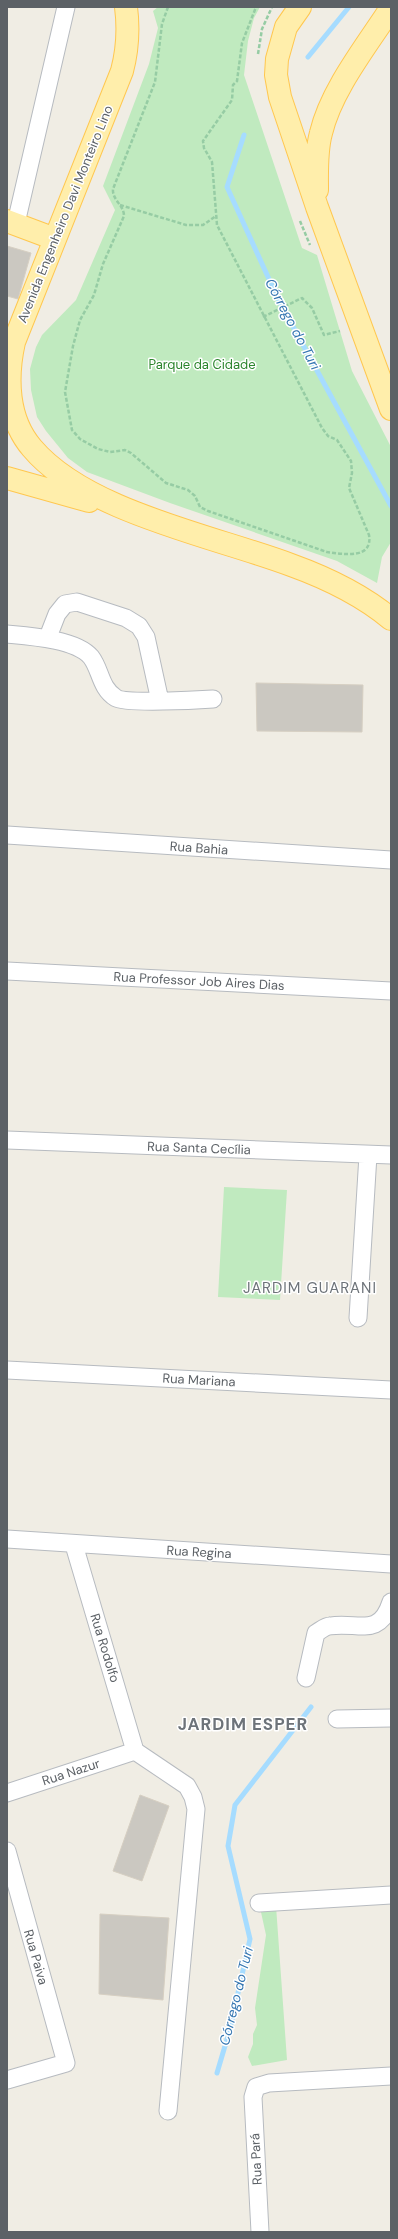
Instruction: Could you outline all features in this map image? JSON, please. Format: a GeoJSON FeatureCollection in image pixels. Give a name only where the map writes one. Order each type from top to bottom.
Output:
{"type":"FeatureCollection","features":[{"type":"Feature","properties":{"kind":"main road","name":"Avenida Engenheiro Davi Monteiro Lino"},"geometry":{"type":"LineString","coordinates":[[126,7],[129,27],[128,48],[122,70],[14,342],[10,359],[9,388],[14,414],[31,448],[53,470],[79,486],[140,515],[321,576],[354,592],[391,619]]}},
{"type":"Feature","properties":{"kind":"main road"},"geometry":{"type":"LineString","coordinates":[[300,7],[286,27],[280,42],[276,59],[276,75],[283,104],[317,208],[391,409]]}},
{"type":"Feature","properties":{"kind":"main road"},"geometry":{"type":"LineString","coordinates":[[317,208],[318,153],[323,125],[351,70],[391,8]]}},
{"type":"Feature","properties":{"kind":"main road"},"geometry":{"type":"LineString","coordinates":[[12,222],[55,239]]}},
{"type":"Feature","properties":{"kind":"main road"},"geometry":{"type":"LineString","coordinates":[[7,478],[140,515]]}},
{"type":"Feature","properties":{"kind":"street"},"geometry":{"type":"LineString","coordinates":[[12,222],[66,7]]}},
{"type":"Feature","properties":{"kind":"street"},"geometry":{"type":"LineString","coordinates":[[48,638],[57,614],[65,604],[77,602],[126,618],[139,626],[146,637],[160,701]]}},
{"type":"Feature","properties":{"kind":"street"},"geometry":{"type":"LineString","coordinates":[[7,634],[48,638],[78,649],[90,657],[104,687],[117,699],[160,701],[213,699]]}},
{"type":"Feature","properties":{"kind":"street","name":"Rua Bahia"},"geometry":{"type":"LineString","coordinates":[[7,835],[391,860]]}},
{"type":"Feature","properties":{"kind":"street","name":"Rua Professor Job Aires Dias"},"geometry":{"type":"LineString","coordinates":[[7,971],[391,991]]}},
{"type":"Feature","properties":{"kind":"street","name":"Rua Santa Cecília"},"geometry":{"type":"LineString","coordinates":[[7,1140],[391,1155]]}},
{"type":"Feature","properties":{"kind":"street"},"geometry":{"type":"LineString","coordinates":[[358,1318],[368,1155]]}},
{"type":"Feature","properties":{"kind":"street","name":"Rua Mariana"},"geometry":{"type":"LineString","coordinates":[[7,1370],[391,1390]]}},
{"type":"Feature","properties":{"kind":"street","name":"Rua Regina"},"geometry":{"type":"LineString","coordinates":[[7,1539],[74,1545],[391,1564]]}},
{"type":"Feature","properties":{"kind":"street","name":"Rua Rodolfo"},"geometry":{"type":"LineString","coordinates":[[74,1545],[135,1751]]}},
{"type":"Feature","properties":{"kind":"street"},"geometry":{"type":"LineString","coordinates":[[306,1678],[316,1633],[329,1626],[364,1627],[376,1624],[388,1611],[391,1602]]}},
{"type":"Feature","properties":{"kind":"street"},"geometry":{"type":"LineString","coordinates":[[337,1719],[391,1718]]}},
{"type":"Feature","properties":{"kind":"street"},"geometry":{"type":"LineString","coordinates":[[135,1751],[187,1786],[193,1797],[196,1808],[168,2111]]}},
{"type":"Feature","properties":{"kind":"street","name":"Rua Nazur"},"geometry":{"type":"LineString","coordinates":[[7,1793],[135,1751]]}},
{"type":"Feature","properties":{"kind":"street","name":"Rua Paiva"},"geometry":{"type":"LineString","coordinates":[[7,1851],[66,2063],[7,2080]]}},
{"type":"Feature","properties":{"kind":"street"},"geometry":{"type":"LineString","coordinates":[[259,1903],[391,1895]]}},
{"type":"Feature","properties":{"kind":"street","name":"Rua Pará"},"geometry":{"type":"LineString","coordinates":[[260,2232],[253,2097],[256,2087],[269,2084],[391,2076]]}},
{"type":"Feature","properties":{"kind":"path"},"geometry":{"type":"LineString","coordinates":[[168,7],[162,24],[155,82],[113,189],[112,195],[124,211],[124,216],[103,264],[94,295],[80,320],[73,346],[65,392],[72,430],[87,444],[98,449],[110,452],[125,450],[166,483],[188,490],[195,496],[200,507],[208,511],[328,552],[345,555],[362,553],[368,548],[370,543],[369,535],[349,488],[352,473],[351,461],[337,440],[328,436],[322,428],[217,226],[212,162],[204,148],[203,141],[232,100],[233,85],[237,81],[242,43],[256,7]]}},
{"type":"Feature","properties":{"kind":"path"},"geometry":{"type":"LineString","coordinates":[[120,205],[186,225],[203,225],[216,216]]}},
{"type":"Feature","properties":{"kind":"path"},"geometry":{"type":"LineString","coordinates":[[263,317],[293,301],[302,298],[312,308],[324,335],[340,331]]}},
{"type":"Feature","properties":{"kind":"green space","name":"Parque da Cidade"},"geometry":{"type":"Polygon","coordinates":[[[158,7],[260,7],[254,18],[248,41],[244,75],[302,248],[317,255],[352,371],[391,447],[391,542],[382,557],[377,583],[337,561],[170,503],[87,472],[68,458],[46,431],[37,417],[31,390],[30,369],[36,347],[42,335],[76,300],[115,210],[103,186],[149,64],[158,28],[153,11],[158,7]]]}},
{"type":"Feature","properties":{"kind":"green space"},"geometry":{"type":"Polygon","coordinates":[[[224,1187],[287,1190],[280,1300],[218,1297],[224,1187]]]}},
{"type":"Feature","properties":{"kind":"green space"},"geometry":{"type":"Polygon","coordinates":[[[259,1903],[276,1906],[287,2060],[252,2066],[248,2057],[253,2044],[253,2034],[257,2025],[255,2008],[266,1935],[259,1903]]]}},
{"type":"Feature","properties":{"kind":"building"},"geometry":{"type":"Polygon","coordinates":[[[7,246],[31,253],[18,299],[7,296],[7,246]]]}},
{"type":"Feature","properties":{"kind":"building"},"geometry":{"type":"Polygon","coordinates":[[[256,683],[363,685],[362,732],[257,731],[256,683]]]}},
{"type":"Feature","properties":{"kind":"building"},"geometry":{"type":"Polygon","coordinates":[[[140,1795],[169,1806],[142,1881],[113,1871],[140,1795]]]}},
{"type":"Feature","properties":{"kind":"building"},"geometry":{"type":"Polygon","coordinates":[[[100,1914],[169,1918],[163,2000],[99,1994],[100,1914]]]}},
{"type":"Feature","properties":{"kind":"waterway","name":"Córrego do Turi"},"geometry":{"type":"LineString","coordinates":[[308,57],[349,7]]}},
{"type":"Feature","properties":{"kind":"waterway","name":"Córrego do Turi"},"geometry":{"type":"LineString","coordinates":[[244,135],[227,187],[279,301],[391,506]]}},
{"type":"Feature","properties":{"kind":"waterway","name":"Córrego do Turi"},"geometry":{"type":"LineString","coordinates":[[217,2073],[230,2029],[250,1939],[228,1846],[235,1805],[311,1707]]}},
{"type":"Feature","properties":{"kind":"district","name":"JARDIM GUARANI"},"geometry":{"type":"Point","coordinates":[310,1288]}},
{"type":"Feature","properties":{"kind":"district","name":"JARDIM ESPER"},"geometry":{"type":"Point","coordinates":[243,1724]}}]}
